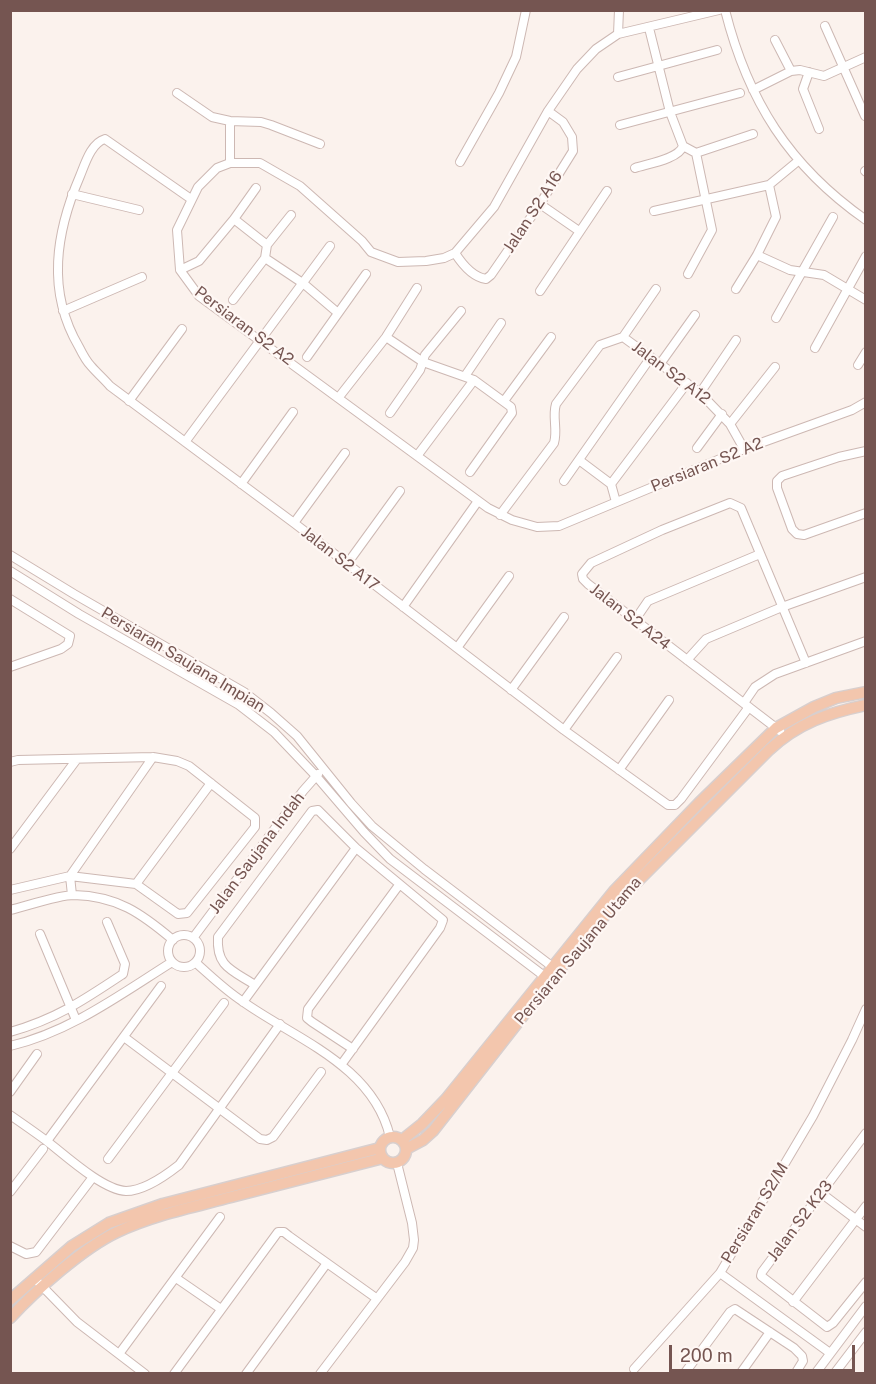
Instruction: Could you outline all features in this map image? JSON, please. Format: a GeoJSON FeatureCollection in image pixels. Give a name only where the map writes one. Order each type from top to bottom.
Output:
{"type":"FeatureCollection","features":[{"type":"Feature","properties":{"kind":"main road","name":"Persiaran Saujana Utama"},"geometry":{"type":"LineString","coordinates":[[404,1145],[423,1140],[433,1131],[631,872],[776,728],[836,698],[866,692]]}},
{"type":"Feature","properties":{"kind":"main road","name":"Persiaran Saujana Utama"},"geometry":{"type":"LineString","coordinates":[[555,969],[630,886],[785,735],[820,717],[866,705]]}},
{"type":"Feature","properties":{"kind":"main road"},"geometry":{"type":"LineString","coordinates":[[390,1137],[404,1145],[403,1159],[397,1163],[389,1163],[381,1153],[383,1141],[390,1137]]}},
{"type":"Feature","properties":{"kind":"main road"},"geometry":{"type":"LineString","coordinates":[[10,1300],[72,1246],[108,1223],[163,1204],[381,1153]]}},
{"type":"Feature","properties":{"kind":"main road"},"geometry":{"type":"LineString","coordinates":[[10,1318],[42,1287],[115,1233],[141,1222],[381,1153]]}},
{"type":"Feature","properties":{"kind":"street"},"geometry":{"type":"LineString","coordinates":[[460,162],[499,93],[516,57],[526,10]]}},
{"type":"Feature","properties":{"kind":"street"},"geometry":{"type":"LineString","coordinates":[[618,34],[619,10]]}},
{"type":"Feature","properties":{"kind":"street"},"geometry":{"type":"LineString","coordinates":[[256,188],[199,261],[180,270],[177,230],[191,199],[198,187],[217,168],[230,163],[260,163],[300,186],[362,241],[371,252],[398,261],[426,261],[444,258],[455,253],[494,207],[548,111],[577,69],[596,50],[618,34],[719,10]]}},
{"type":"Feature","properties":{"kind":"street"},"geometry":{"type":"LineString","coordinates":[[725,10],[735,48],[753,90],[780,137],[798,161],[828,192],[866,220]]}},
{"type":"Feature","properties":{"kind":"street"},"geometry":{"type":"LineString","coordinates":[[825,26],[865,116]]}},
{"type":"Feature","properties":{"kind":"street"},"geometry":{"type":"LineString","coordinates":[[635,168],[677,155],[683,146],[670,112],[649,28]]}},
{"type":"Feature","properties":{"kind":"street"},"geometry":{"type":"LineString","coordinates":[[775,40],[791,71]]}},
{"type":"Feature","properties":{"kind":"street"},"geometry":{"type":"LineString","coordinates":[[618,77],[717,50]]}},
{"type":"Feature","properties":{"kind":"street"},"geometry":{"type":"LineString","coordinates":[[753,90],[791,71],[800,70],[824,76],[866,57]]}},
{"type":"Feature","properties":{"kind":"street"},"geometry":{"type":"LineString","coordinates":[[809,72],[803,89],[819,129]]}},
{"type":"Feature","properties":{"kind":"street"},"geometry":{"type":"LineString","coordinates":[[177,93],[206,114],[230,122],[261,122],[320,144]]}},
{"type":"Feature","properties":{"kind":"street"},"geometry":{"type":"LineString","coordinates":[[620,125],[740,93]]}},
{"type":"Feature","properties":{"kind":"street","name":"Jalan S2 A16"},"geometry":{"type":"LineString","coordinates":[[455,253],[462,263],[480,278],[486,279],[540,204],[573,151],[572,137],[563,122],[548,111]]}},
{"type":"Feature","properties":{"kind":"street"},"geometry":{"type":"LineString","coordinates":[[230,122],[230,163]]}},
{"type":"Feature","properties":{"kind":"street"},"geometry":{"type":"LineString","coordinates":[[683,146],[696,153],[753,134]]}},
{"type":"Feature","properties":{"kind":"street","name":"Jalan S2 A17"},"geometry":{"type":"LineString","coordinates":[[191,199],[105,139],[100,141],[89,155],[72,194],[60,233],[57,260],[63,311],[71,334],[89,365],[110,386],[294,523],[564,730],[668,805],[675,805],[747,705]]}},
{"type":"Feature","properties":{"kind":"street"},"geometry":{"type":"LineString","coordinates":[[688,274],[712,233],[696,153]]}},
{"type":"Feature","properties":{"kind":"street"},"geometry":{"type":"LineString","coordinates":[[654,211],[769,185],[798,161]]}},
{"type":"Feature","properties":{"kind":"street"},"geometry":{"type":"LineString","coordinates":[[736,289],[757,255],[776,217],[769,185]]}},
{"type":"Feature","properties":{"kind":"street"},"geometry":{"type":"LineString","coordinates":[[540,291],[607,191]]}},
{"type":"Feature","properties":{"kind":"street"},"geometry":{"type":"LineString","coordinates":[[72,194],[139,210]]}},
{"type":"Feature","properties":{"kind":"street"},"geometry":{"type":"LineString","coordinates":[[540,204],[579,231]]}},
{"type":"Feature","properties":{"kind":"street"},"geometry":{"type":"LineString","coordinates":[[234,300],[265,258],[267,245],[291,215]]}},
{"type":"Feature","properties":{"kind":"street"},"geometry":{"type":"LineString","coordinates":[[776,318],[833,217]]}},
{"type":"Feature","properties":{"kind":"street"},"geometry":{"type":"LineString","coordinates":[[234,219],[267,245]]}},
{"type":"Feature","properties":{"kind":"street"},"geometry":{"type":"LineString","coordinates":[[185,442],[330,246]]}},
{"type":"Feature","properties":{"kind":"street"},"geometry":{"type":"LineString","coordinates":[[757,255],[790,270],[824,275],[866,300]]}},
{"type":"Feature","properties":{"kind":"street"},"geometry":{"type":"LineString","coordinates":[[814,348],[866,256]]}},
{"type":"Feature","properties":{"kind":"street"},"geometry":{"type":"LineString","coordinates":[[265,258],[303,284],[338,313]]}},
{"type":"Feature","properties":{"kind":"street","name":"Persiaran S2 A2"},"geometry":{"type":"LineString","coordinates":[[180,270],[199,296],[478,501],[500,515],[537,526],[559,526],[744,449],[852,410],[866,402]]}},
{"type":"Feature","properties":{"kind":"street"},"geometry":{"type":"LineString","coordinates":[[307,357],[366,274]]}},
{"type":"Feature","properties":{"kind":"street"},"geometry":{"type":"LineString","coordinates":[[63,311],[142,277]]}},
{"type":"Feature","properties":{"kind":"street"},"geometry":{"type":"LineString","coordinates":[[339,397],[386,337],[417,288]]}},
{"type":"Feature","properties":{"kind":"street"},"geometry":{"type":"LineString","coordinates":[[623,337],[656,290]]}},
{"type":"Feature","properties":{"kind":"street"},"geometry":{"type":"LineString","coordinates":[[390,412],[420,370],[425,355],[460,311]]}},
{"type":"Feature","properties":{"kind":"street"},"geometry":{"type":"LineString","coordinates":[[660,364],[695,315]]}},
{"type":"Feature","properties":{"kind":"street"},"geometry":{"type":"LineString","coordinates":[[465,376],[501,323]]}},
{"type":"Feature","properties":{"kind":"street"},"geometry":{"type":"LineString","coordinates":[[129,401],[182,329]]}},
{"type":"Feature","properties":{"kind":"street"},"geometry":{"type":"LineString","coordinates":[[386,337],[423,362],[474,380],[511,407],[512,413],[470,472]]}},
{"type":"Feature","properties":{"kind":"street"},"geometry":{"type":"LineString","coordinates":[[504,401],[551,337]]}},
{"type":"Feature","properties":{"kind":"street","name":"Jalan S2 A12"},"geometry":{"type":"LineString","coordinates":[[500,515],[554,443],[557,434],[556,404],[600,345],[623,337],[700,393],[730,424],[744,449]]}},
{"type":"Feature","properties":{"kind":"street"},"geometry":{"type":"LineString","coordinates":[[700,393],[736,340]]}},
{"type":"Feature","properties":{"kind":"street"},"geometry":{"type":"LineString","coordinates":[[858,365],[866,352]]}},
{"type":"Feature","properties":{"kind":"street"},"geometry":{"type":"LineString","coordinates":[[564,481],[651,357]]}},
{"type":"Feature","properties":{"kind":"street"},"geometry":{"type":"LineString","coordinates":[[730,424],[774,367]]}},
{"type":"Feature","properties":{"kind":"street"},"geometry":{"type":"LineString","coordinates":[[417,456],[474,380]]}},
{"type":"Feature","properties":{"kind":"street"},"geometry":{"type":"LineString","coordinates":[[611,484],[687,383]]}},
{"type":"Feature","properties":{"kind":"street"},"geometry":{"type":"LineString","coordinates":[[241,484],[293,412]]}},
{"type":"Feature","properties":{"kind":"street"},"geometry":{"type":"LineString","coordinates":[[698,448],[722,414]]}},
{"type":"Feature","properties":{"kind":"street"},"geometry":{"type":"LineString","coordinates":[[866,451],[839,457],[782,476],[777,481],[777,488],[792,529],[797,534],[804,535],[866,513]]}},
{"type":"Feature","properties":{"kind":"street"},"geometry":{"type":"LineString","coordinates":[[294,523],[345,453]]}},
{"type":"Feature","properties":{"kind":"street"},"geometry":{"type":"LineString","coordinates":[[579,460],[611,484],[616,502]]}},
{"type":"Feature","properties":{"kind":"street"},"geometry":{"type":"LineString","coordinates":[[348,564],[400,491]]}},
{"type":"Feature","properties":{"kind":"street"},"geometry":{"type":"LineString","coordinates":[[403,607],[478,501]]}},
{"type":"Feature","properties":{"kind":"street","name":"Jalan S2 A24"},"geometry":{"type":"LineString","coordinates":[[760,554],[741,508],[730,502],[591,563],[582,574],[588,584],[785,735]]}},
{"type":"Feature","properties":{"kind":"street"},"geometry":{"type":"LineString","coordinates":[[634,620],[648,601],[760,554],[806,663]]}},
{"type":"Feature","properties":{"kind":"street","name":"Persiaran Saujana Impian"},"geometry":{"type":"LineString","coordinates":[[10,555],[244,692],[297,736],[372,826],[423,869],[555,969]]}},
{"type":"Feature","properties":{"kind":"street","name":"Persiaran Saujana Impian"},"geometry":{"type":"LineString","coordinates":[[10,571],[79,614],[239,705],[274,732],[390,859],[548,978]]}},
{"type":"Feature","properties":{"kind":"street"},"geometry":{"type":"LineString","coordinates":[[457,648],[509,576]]}},
{"type":"Feature","properties":{"kind":"street"},"geometry":{"type":"LineString","coordinates":[[687,660],[706,639],[782,607],[866,577]]}},
{"type":"Feature","properties":{"kind":"street"},"geometry":{"type":"LineString","coordinates":[[10,667],[61,649],[68,644],[70,636],[12,602]]}},
{"type":"Feature","properties":{"kind":"street"},"geometry":{"type":"LineString","coordinates":[[511,690],[564,616]]}},
{"type":"Feature","properties":{"kind":"street"},"geometry":{"type":"LineString","coordinates":[[747,705],[754,687],[775,674],[866,641]]}},
{"type":"Feature","properties":{"kind":"street"},"geometry":{"type":"LineString","coordinates":[[564,730],[617,657]]}},
{"type":"Feature","properties":{"kind":"street"},"geometry":{"type":"LineString","coordinates":[[619,770],[669,700]]}},
{"type":"Feature","properties":{"kind":"street"},"geometry":{"type":"LineString","coordinates":[[72,895],[70,876],[153,757]]}},
{"type":"Feature","properties":{"kind":"street"},"geometry":{"type":"LineString","coordinates":[[10,762],[153,757],[177,761],[189,766],[255,818],[255,827],[187,913],[178,914],[136,884],[70,876],[10,890]]}},
{"type":"Feature","properties":{"kind":"street"},"geometry":{"type":"LineString","coordinates":[[10,849],[77,759]]}},
{"type":"Feature","properties":{"kind":"street","name":"Jalan Saujana Indah"},"geometry":{"type":"LineString","coordinates":[[193,938],[323,769]]}},
{"type":"Feature","properties":{"kind":"street"},"geometry":{"type":"LineString","coordinates":[[136,884],[211,783]]}},
{"type":"Feature","properties":{"kind":"street"},"geometry":{"type":"LineString","coordinates":[[255,985],[223,964],[217,950],[218,937],[312,811],[318,810],[356,848],[443,920],[440,928],[341,1065]]}},
{"type":"Feature","properties":{"kind":"street"},"geometry":{"type":"LineString","coordinates":[[243,1002],[356,848]]}},
{"type":"Feature","properties":{"kind":"street"},"geometry":{"type":"LineString","coordinates":[[352,1049],[307,1018],[308,1009],[399,885]]}},
{"type":"Feature","properties":{"kind":"street"},"geometry":{"type":"LineString","coordinates":[[10,910],[72,895],[111,900],[134,909],[173,940]]}},
{"type":"Feature","properties":{"kind":"street"},"geometry":{"type":"LineString","coordinates":[[10,1032],[39,1024],[70,1009],[123,974],[124,964],[108,922]]}},
{"type":"Feature","properties":{"kind":"street"},"geometry":{"type":"LineString","coordinates":[[40,934],[76,1020]]}},
{"type":"Feature","properties":{"kind":"street"},"geometry":{"type":"LineString","coordinates":[[185,935],[193,938],[200,950],[196,963],[184,968],[172,962],[168,948],[173,940],[185,935]]}},
{"type":"Feature","properties":{"kind":"street"},"geometry":{"type":"LineString","coordinates":[[10,1046],[36,1040],[76,1020],[172,962]]}},
{"type":"Feature","properties":{"kind":"street"},"geometry":{"type":"LineString","coordinates":[[196,963],[217,983],[243,1002],[317,1046],[341,1065],[371,1098],[387,1124],[390,1137]]}},
{"type":"Feature","properties":{"kind":"street"},"geometry":{"type":"LineString","coordinates":[[10,1192],[161,986]]}},
{"type":"Feature","properties":{"kind":"street"},"geometry":{"type":"LineString","coordinates":[[108,1159],[224,1003]]}},
{"type":"Feature","properties":{"kind":"street"},"geometry":{"type":"LineString","coordinates":[[852,1040],[866,1009]]}},
{"type":"Feature","properties":{"kind":"street"},"geometry":{"type":"LineString","coordinates":[[852,1040],[866,1022]]}},
{"type":"Feature","properties":{"kind":"street"},"geometry":{"type":"LineString","coordinates":[[10,1115],[45,1145],[93,1177],[118,1189],[126,1191],[138,1189],[158,1180],[179,1165],[280,1024]]}},
{"type":"Feature","properties":{"kind":"street"},"geometry":{"type":"LineString","coordinates":[[124,1037],[260,1139],[267,1140],[273,1137],[321,1072]]}},
{"type":"Feature","properties":{"kind":"street","name":"Persiaran S2/M"},"geometry":{"type":"LineString","coordinates":[[634,1369],[720,1273],[813,1116],[852,1040]]}},
{"type":"Feature","properties":{"kind":"street"},"geometry":{"type":"LineString","coordinates":[[10,1092],[37,1054]]}},
{"type":"Feature","properties":{"kind":"street","name":"Jalan S2 K23"},"geometry":{"type":"LineString","coordinates":[[794,1302],[766,1281],[761,1276],[762,1272],[866,1133]]}},
{"type":"Feature","properties":{"kind":"street"},"geometry":{"type":"LineString","coordinates":[[320,1374],[405,1262],[413,1248],[412,1223],[397,1163]]}},
{"type":"Feature","properties":{"kind":"street"},"geometry":{"type":"LineString","coordinates":[[12,1249],[26,1254],[36,1252],[93,1177]]}},
{"type":"Feature","properties":{"kind":"street"},"geometry":{"type":"LineString","coordinates":[[821,1193],[866,1227]]}},
{"type":"Feature","properties":{"kind":"street"},"geometry":{"type":"LineString","coordinates":[[866,1206],[794,1302],[828,1327],[866,1282]]}},
{"type":"Feature","properties":{"kind":"street"},"geometry":{"type":"LineString","coordinates":[[119,1354],[220,1217]]}},
{"type":"Feature","properties":{"kind":"street"},"geometry":{"type":"LineString","coordinates":[[174,1374],[278,1232],[284,1232],[376,1298]]}},
{"type":"Feature","properties":{"kind":"street"},"geometry":{"type":"LineString","coordinates":[[246,1374],[327,1263]]}},
{"type":"Feature","properties":{"kind":"street"},"geometry":{"type":"LineString","coordinates":[[720,1273],[830,1353]]}},
{"type":"Feature","properties":{"kind":"street"},"geometry":{"type":"LineString","coordinates":[[34,1278],[77,1322],[145,1374]]}},
{"type":"Feature","properties":{"kind":"street"},"geometry":{"type":"LineString","coordinates":[[176,1278],[221,1309]]}},
{"type":"Feature","properties":{"kind":"street"},"geometry":{"type":"LineString","coordinates":[[815,1374],[866,1306]]}},
{"type":"Feature","properties":{"kind":"street"},"geometry":{"type":"LineString","coordinates":[[684,1374],[730,1312],[735,1309],[794,1348],[802,1356],[802,1361],[795,1374]]}},
{"type":"Feature","properties":{"kind":"street"},"geometry":{"type":"LineString","coordinates":[[740,1374],[770,1332]]}},
{"type":"Feature","properties":{"kind":"street"},"geometry":{"type":"LineString","coordinates":[[834,1374],[866,1332]]}}]}
